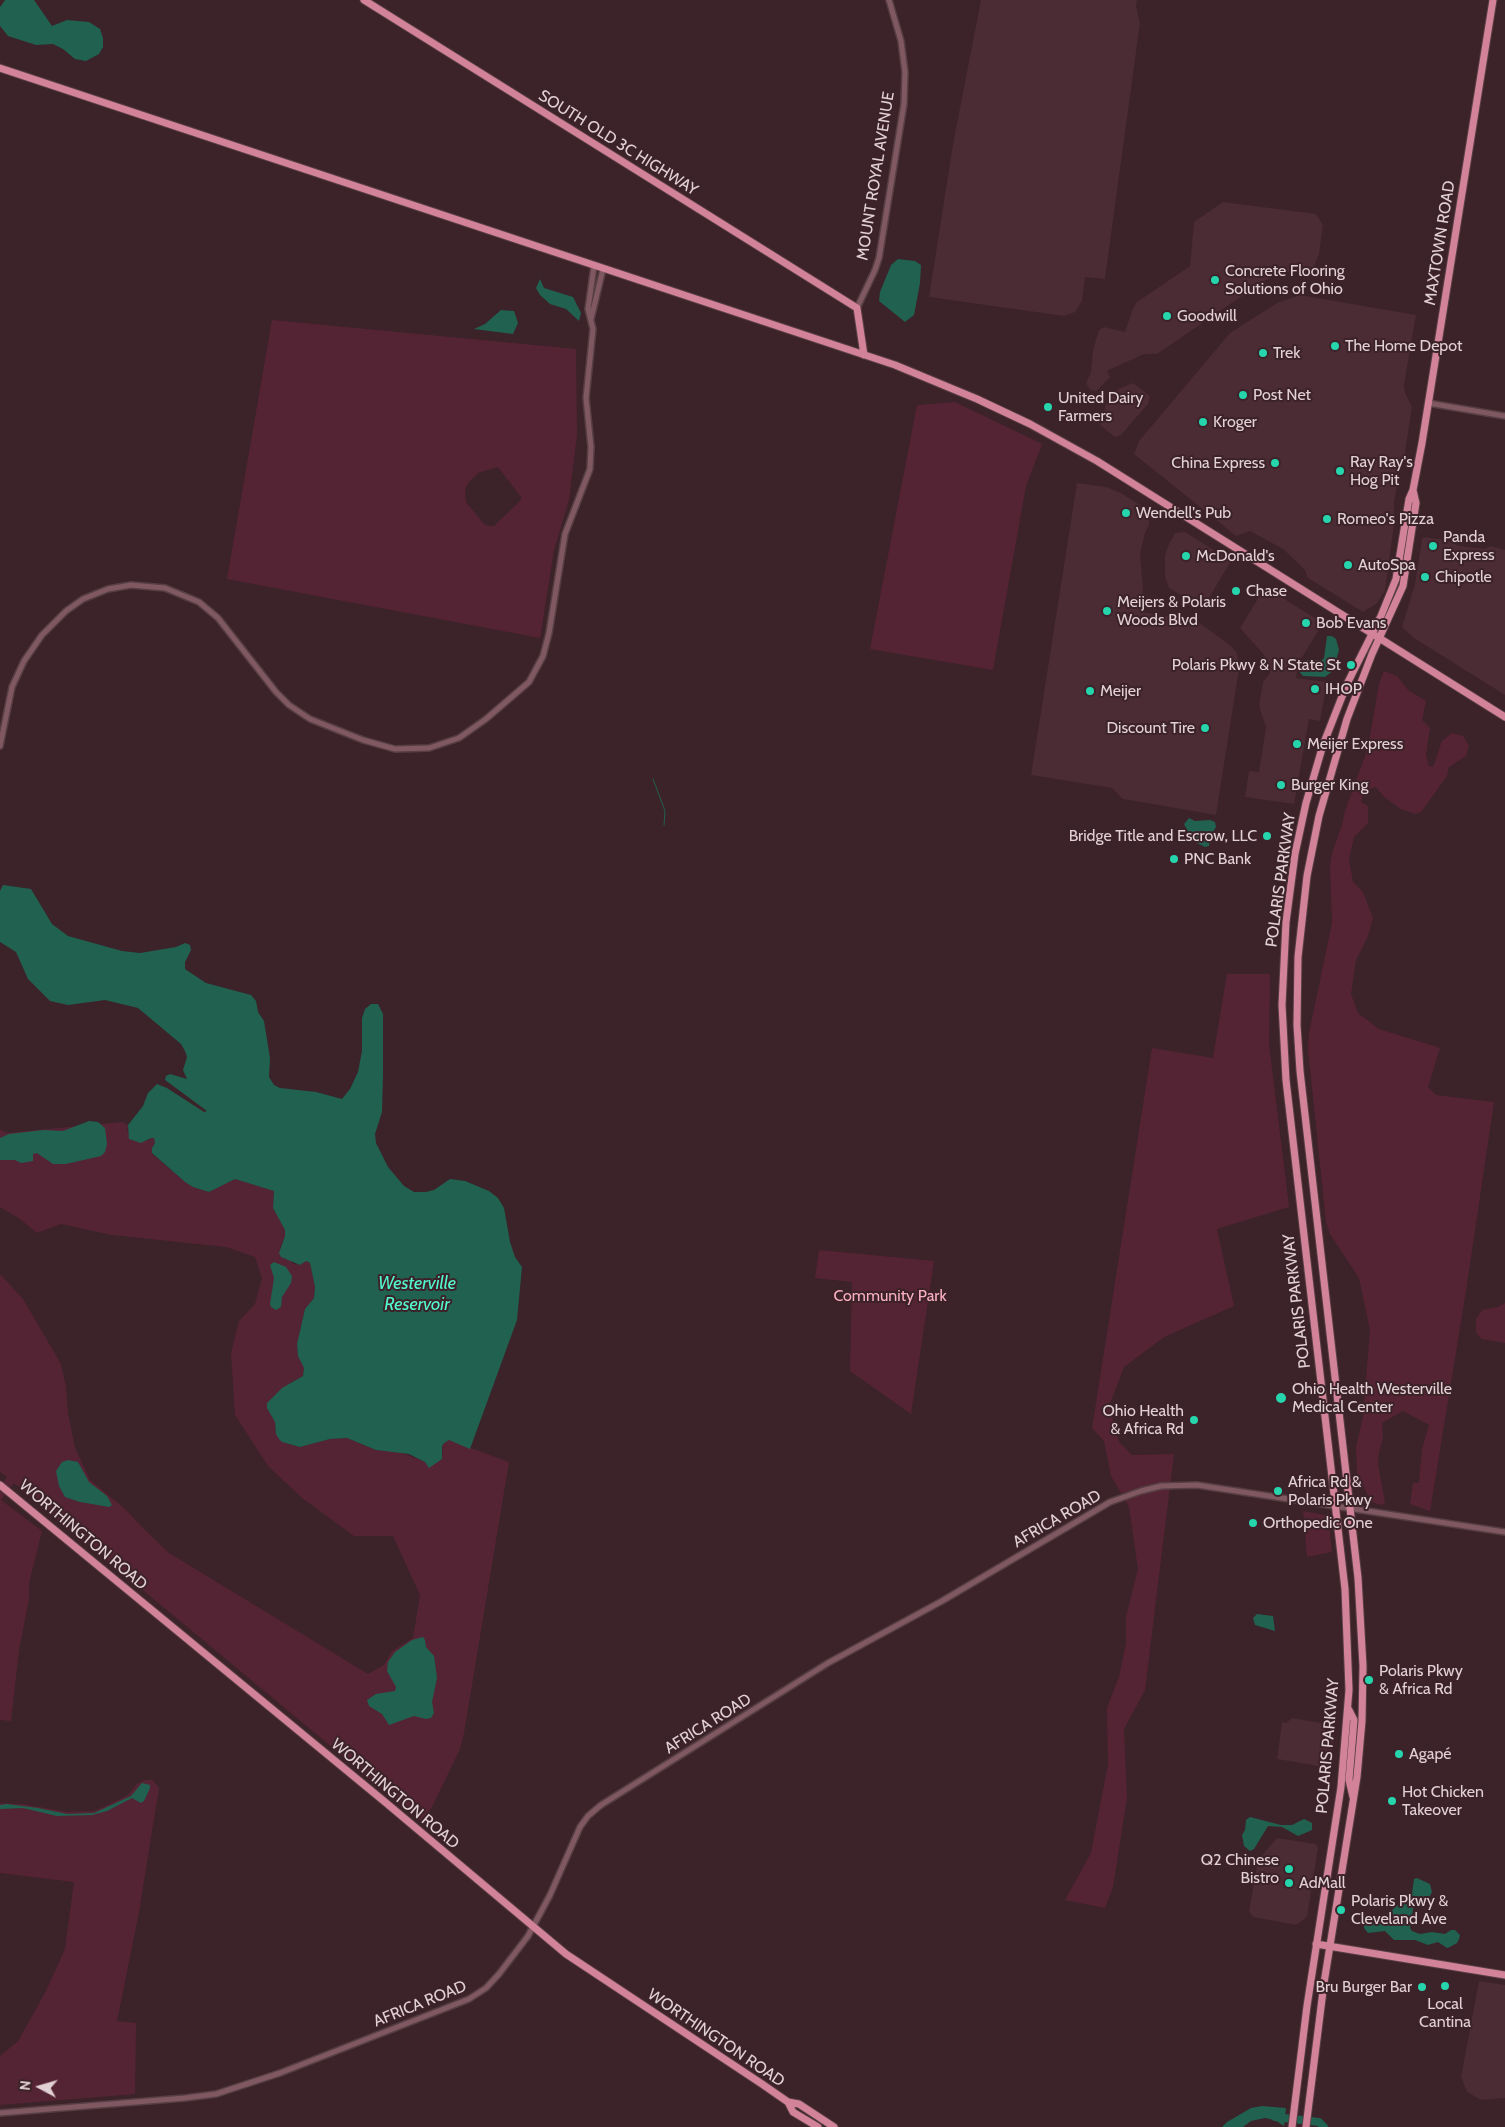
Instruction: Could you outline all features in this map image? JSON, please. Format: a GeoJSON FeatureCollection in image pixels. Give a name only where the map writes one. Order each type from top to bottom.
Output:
{"type":"FeatureCollection","features":[{"type":"Feature","properties":{"kind":"main road","name":"SOUTH OLD 3C HIGHWAY"},"geometry":{"type":"LineString","coordinates":[[364,0],[857,308]]}},
{"type":"Feature","properties":{"kind":"main road","name":"MAXTOWN ROAD"},"geometry":{"type":"LineString","coordinates":[[1372,633],[1396,579],[1405,520],[1409,499],[1413,490],[1428,403],[1493,0]]}},
{"type":"Feature","properties":{"kind":"main road"},"geometry":{"type":"LineString","coordinates":[[0,68],[864,355],[970,396],[1054,436],[1148,492],[1505,716]]}},
{"type":"Feature","properties":{"kind":"main road"},"geometry":{"type":"LineString","coordinates":[[857,308],[864,355]]}},
{"type":"Feature","properties":{"kind":"main road","name":"MAXTOWN ROAD"},"geometry":{"type":"LineString","coordinates":[[1379,637],[1403,586],[1416,503],[1413,490]]}},
{"type":"Feature","properties":{"kind":"main road"},"geometry":{"type":"LineString","coordinates":[[1405,520],[1408,525],[1405,554],[1408,558]]}},
{"type":"Feature","properties":{"kind":"main road","name":"POLARIS PARKWAY"},"geometry":{"type":"LineString","coordinates":[[1292,2127],[1316,1944],[1341,1787],[1349,1709],[1348,1641],[1335,1506],[1286,1080],[1282,1005],[1283,965],[1290,886],[1306,803],[1330,727],[1347,684],[1372,633]]}},
{"type":"Feature","properties":{"kind":"main road","name":"POLARIS PARKWAY"},"geometry":{"type":"LineString","coordinates":[[1306,2127],[1330,1947],[1354,1799],[1362,1721],[1364,1666],[1361,1609],[1300,1072],[1297,1025],[1297,977],[1299,939],[1307,876],[1319,816],[1344,728],[1379,637]]}},
{"type":"Feature","properties":{"kind":"main road","name":"WORTHINGTON ROAD"},"geometry":{"type":"LineString","coordinates":[[0,1485],[400,1814],[566,1954],[788,2102],[799,2104],[834,2127]]}},
{"type":"Feature","properties":{"kind":"main road"},"geometry":{"type":"LineString","coordinates":[[1349,1709],[1354,1720],[1350,1780],[1354,1799]]}},
{"type":"Feature","properties":{"kind":"main road"},"geometry":{"type":"LineString","coordinates":[[1316,1944],[1505,1974]]}},
{"type":"Feature","properties":{"kind":"main road","name":"WORTHINGTON ROAD"},"geometry":{"type":"LineString","coordinates":[[788,2102],[793,2112],[818,2127]]}},
{"type":"Feature","properties":{"kind":"street","name":"MOUNT ROYAL AVENUE"},"geometry":{"type":"LineString","coordinates":[[857,308],[879,258],[904,104],[905,72],[902,41],[889,0]]}},
{"type":"Feature","properties":{"kind":"street"},"geometry":{"type":"LineString","coordinates":[[0,746],[12,687],[24,660],[42,635],[66,610],[83,599],[108,589],[131,585],[153,586],[171,590],[188,597],[208,609],[233,636],[280,696],[299,712],[322,724],[378,745],[401,749],[422,749],[442,745],[470,732],[529,682],[547,644],[565,534],[587,479],[591,459],[586,398],[592,335],[588,299],[594,266]]}},
{"type":"Feature","properties":{"kind":"street"},"geometry":{"type":"LineString","coordinates":[[591,319],[602,269]]}},
{"type":"Feature","properties":{"kind":"street"},"geometry":{"type":"LineString","coordinates":[[1428,403],[1505,416]]}},
{"type":"Feature","properties":{"kind":"street","name":"AFRICA ROAD"},"geometry":{"type":"LineString","coordinates":[[0,2114],[207,2096],[280,2074],[470,1999],[486,1988],[499,1974],[533,1928],[582,1823],[601,1805],[828,1663],[921,1613],[1110,1502],[1141,1491],[1183,1484],[1505,1532]]}},
{"type":"Feature","properties":{"kind":"shaded area"},"geometry":{"type":"Polygon","coordinates":[[[981,0],[1137,0],[1136,6],[1140,23],[1105,279],[1085,277],[1082,301],[1075,312],[1064,316],[929,297],[953,144],[981,0]]]}},
{"type":"Feature","properties":{"kind":"shaded area"},"geometry":{"type":"Polygon","coordinates":[[[1223,202],[1316,214],[1323,225],[1319,254],[1312,271],[1284,272],[1264,281],[1157,354],[1144,354],[1107,371],[1110,377],[1096,391],[1090,390],[1086,383],[1091,372],[1093,350],[1099,330],[1104,327],[1125,332],[1137,302],[1190,266],[1194,222],[1223,202]]]}},
{"type":"Feature","properties":{"kind":"shaded area"},"geometry":{"type":"Polygon","coordinates":[[[1300,295],[1416,315],[1404,385],[1405,393],[1412,407],[1394,503],[1394,524],[1385,591],[1376,604],[1363,612],[1308,578],[1305,570],[1283,549],[1250,531],[1236,536],[1134,454],[1139,441],[1230,333],[1277,303],[1300,295]]]}},
{"type":"Feature","properties":{"kind":"shaded area"},"geometry":{"type":"Polygon","coordinates":[[[1133,383],[1150,396],[1148,404],[1121,435],[1115,437],[1100,425],[1106,404],[1118,389],[1133,383]]]}},
{"type":"Feature","properties":{"kind":"shaded area"},"geometry":{"type":"Polygon","coordinates":[[[1077,483],[1106,487],[1121,493],[1146,509],[1149,513],[1149,525],[1140,554],[1143,588],[1141,612],[1195,620],[1230,645],[1237,653],[1239,669],[1216,815],[1123,799],[1112,788],[1031,775],[1077,483]]]}},
{"type":"Feature","properties":{"kind":"shaded area"},"geometry":{"type":"Polygon","coordinates":[[[1185,532],[1231,561],[1203,608],[1169,588],[1165,576],[1165,555],[1169,544],[1175,533],[1185,532]]]}},
{"type":"Feature","properties":{"kind":"shaded area"},"geometry":{"type":"Polygon","coordinates":[[[1424,537],[1445,540],[1460,546],[1485,549],[1491,546],[1505,550],[1505,695],[1414,638],[1402,627],[1415,584],[1422,539],[1424,537]]]}},
{"type":"Feature","properties":{"kind":"shaded area"},"geometry":{"type":"Polygon","coordinates":[[[1265,587],[1323,623],[1298,664],[1296,678],[1327,682],[1320,721],[1309,719],[1294,804],[1245,797],[1249,771],[1259,772],[1266,727],[1259,706],[1263,682],[1270,673],[1264,655],[1240,628],[1265,587]]]}},
{"type":"Feature","properties":{"kind":"shaded area"},"geometry":{"type":"Polygon","coordinates":[[[1292,1718],[1327,1724],[1334,1732],[1331,1760],[1318,1766],[1277,1759],[1282,1722],[1286,1723],[1292,1718]]]}},
{"type":"Feature","properties":{"kind":"shaded area"},"geometry":{"type":"Polygon","coordinates":[[[1277,1838],[1316,1844],[1318,1848],[1307,1917],[1296,1925],[1253,1917],[1249,1911],[1258,1860],[1277,1838]]]}},
{"type":"Feature","properties":{"kind":"shaded area"},"geometry":{"type":"Polygon","coordinates":[[[1479,1981],[1505,1985],[1505,2098],[1481,2100],[1467,2092],[1461,2077],[1479,1981]]]}},
{"type":"Feature","properties":{"kind":"green space"},"geometry":{"type":"Polygon","coordinates":[[[272,320],[576,349],[577,434],[569,500],[554,550],[540,638],[227,579],[272,320]],[[498,467],[478,473],[468,483],[465,490],[466,502],[484,524],[489,526],[494,526],[521,500],[521,497],[498,467]]]}},
{"type":"Feature","properties":{"kind":"green space"},"geometry":{"type":"Polygon","coordinates":[[[955,402],[1042,444],[1026,486],[993,670],[870,649],[917,405],[955,402]]]}},
{"type":"Feature","properties":{"kind":"green space"},"geometry":{"type":"Polygon","coordinates":[[[1384,671],[1397,676],[1408,690],[1426,701],[1422,720],[1430,728],[1426,755],[1429,766],[1433,767],[1442,741],[1452,733],[1463,736],[1469,746],[1466,756],[1449,767],[1447,776],[1421,812],[1415,814],[1401,809],[1384,797],[1376,787],[1364,790],[1361,802],[1368,806],[1368,823],[1354,837],[1349,859],[1353,882],[1363,892],[1373,918],[1368,936],[1356,960],[1351,994],[1358,1013],[1379,1029],[1440,1048],[1428,1087],[1436,1095],[1494,1102],[1466,1291],[1430,1511],[1410,1504],[1413,1483],[1419,1483],[1422,1449],[1429,1425],[1403,1411],[1382,1423],[1383,1438],[1378,1464],[1385,1503],[1382,1505],[1371,1502],[1357,1473],[1356,1447],[1363,1417],[1370,1330],[1359,1278],[1330,1234],[1326,1222],[1308,1049],[1309,1033],[1332,923],[1330,866],[1332,853],[1368,748],[1379,684],[1384,671]]]}},
{"type":"Feature","properties":{"kind":"green space"},"geometry":{"type":"Polygon","coordinates":[[[1227,974],[1270,974],[1269,1044],[1289,1207],[1217,1229],[1234,1306],[1164,1337],[1124,1367],[1109,1406],[1119,1442],[1132,1455],[1174,1454],[1145,1690],[1124,1729],[1127,1798],[1113,1887],[1105,1908],[1065,1900],[1091,1853],[1108,1764],[1107,1708],[1119,1677],[1126,1643],[1126,1617],[1138,1569],[1129,1507],[1111,1476],[1104,1441],[1092,1428],[1152,1048],[1213,1058],[1227,974]]]}},
{"type":"Feature","properties":{"kind":"green space"},"geometry":{"type":"Polygon","coordinates":[[[122,1122],[128,1125],[127,1131],[147,1141],[154,1138],[155,1143],[152,1148],[152,1154],[193,1187],[209,1192],[235,1179],[274,1191],[273,1208],[285,1230],[285,1236],[280,1248],[293,1264],[300,1265],[306,1261],[310,1263],[315,1287],[314,1298],[305,1309],[297,1344],[298,1356],[304,1368],[303,1376],[290,1383],[269,1411],[275,1422],[276,1434],[282,1442],[300,1447],[330,1439],[347,1438],[376,1450],[400,1452],[425,1462],[442,1460],[443,1444],[449,1440],[509,1462],[464,1733],[460,1749],[433,1805],[422,1822],[14,1483],[1,1500],[42,1531],[29,1583],[29,1599],[19,1650],[11,1721],[0,1720],[0,1486],[7,1477],[0,1472],[0,1274],[23,1299],[61,1364],[75,1448],[90,1480],[125,1509],[169,1553],[368,1674],[384,1665],[392,1651],[413,1638],[420,1595],[393,1536],[354,1536],[302,1498],[268,1466],[235,1415],[231,1353],[239,1321],[255,1304],[262,1278],[255,1257],[226,1247],[112,1235],[61,1224],[37,1233],[20,1219],[0,1207],[0,1129],[6,1133],[122,1122]]]}},
{"type":"Feature","properties":{"kind":"green space","name":"Community Park"},"geometry":{"type":"Polygon","coordinates":[[[819,1250],[934,1261],[911,1414],[850,1371],[852,1282],[815,1278],[819,1250]]]}},
{"type":"Feature","properties":{"kind":"green space"},"geometry":{"type":"Polygon","coordinates":[[[1505,1303],[1505,1343],[1482,1339],[1476,1333],[1476,1319],[1482,1310],[1498,1307],[1505,1303]]]}},
{"type":"Feature","properties":{"kind":"green space"},"geometry":{"type":"Polygon","coordinates":[[[1303,1511],[1324,1515],[1328,1518],[1332,1552],[1307,1557],[1303,1511]]]}},
{"type":"Feature","properties":{"kind":"green space"},"geometry":{"type":"Polygon","coordinates":[[[145,1780],[153,1780],[159,1788],[139,1912],[117,2021],[136,2023],[135,2094],[0,2105],[0,2056],[18,2041],[46,1991],[65,1949],[74,1882],[0,1873],[0,1803],[22,1804],[68,1812],[95,1811],[128,1795],[137,1784],[145,1780]]]}},
{"type":"Feature","properties":{"kind":"water"},"geometry":{"type":"Polygon","coordinates":[[[5,0],[34,0],[52,26],[67,20],[89,22],[100,29],[103,47],[99,54],[86,61],[75,59],[63,49],[53,44],[36,45],[8,36],[0,26],[0,7],[5,0]]]}},
{"type":"Feature","properties":{"kind":"water"},"geometry":{"type":"Polygon","coordinates":[[[898,259],[915,261],[921,265],[920,283],[914,315],[905,322],[879,301],[880,292],[891,265],[898,259]]]}},
{"type":"Feature","properties":{"kind":"water"},"geometry":{"type":"Polygon","coordinates":[[[540,279],[544,288],[573,297],[581,313],[579,321],[566,309],[550,304],[540,295],[536,288],[540,279]]]}},
{"type":"Feature","properties":{"kind":"water"},"geometry":{"type":"Polygon","coordinates":[[[501,310],[514,311],[518,323],[513,334],[474,329],[485,324],[501,310]]]}},
{"type":"Feature","properties":{"kind":"water"},"geometry":{"type":"Polygon","coordinates":[[[1327,636],[1332,636],[1336,639],[1339,650],[1333,671],[1325,677],[1303,676],[1298,670],[1302,662],[1305,660],[1322,660],[1324,658],[1327,636]]]}},
{"type":"Feature","properties":{"kind":"water"},"geometry":{"type":"Polygon","coordinates":[[[1189,818],[1195,821],[1210,820],[1215,822],[1216,827],[1211,835],[1209,846],[1205,847],[1193,841],[1184,824],[1189,818]]]}},
{"type":"Feature","properties":{"kind":"water","name":"Westerville Reservoir"},"geometry":{"type":"Polygon","coordinates":[[[3,885],[31,889],[52,924],[68,936],[122,951],[140,953],[176,947],[185,943],[190,945],[191,950],[185,962],[185,969],[206,983],[251,995],[256,1001],[258,1012],[264,1021],[270,1058],[269,1077],[274,1085],[280,1088],[316,1092],[342,1099],[350,1089],[358,1072],[362,1051],[362,1018],[365,1009],[371,1004],[378,1004],[383,1014],[383,1075],[382,1112],[375,1134],[376,1143],[388,1167],[404,1186],[414,1192],[434,1190],[450,1179],[465,1181],[489,1191],[498,1198],[504,1208],[510,1242],[515,1257],[522,1267],[517,1320],[470,1449],[449,1440],[443,1444],[442,1459],[429,1468],[425,1462],[409,1454],[376,1450],[347,1438],[330,1439],[300,1447],[282,1442],[279,1439],[276,1434],[275,1422],[267,1408],[267,1403],[282,1388],[303,1376],[304,1368],[298,1356],[297,1344],[305,1309],[314,1298],[315,1287],[310,1263],[306,1261],[300,1265],[281,1257],[279,1253],[285,1236],[285,1230],[273,1208],[274,1191],[235,1179],[209,1192],[193,1187],[152,1153],[155,1143],[154,1138],[141,1143],[129,1139],[128,1125],[143,1106],[148,1093],[157,1084],[167,1088],[204,1112],[207,1111],[165,1080],[166,1076],[170,1074],[187,1079],[183,1070],[187,1057],[185,1051],[181,1044],[138,1008],[105,1000],[68,1005],[50,1001],[28,979],[16,952],[0,942],[0,891],[3,885]]]}},
{"type":"Feature","properties":{"kind":"water"},"geometry":{"type":"Polygon","coordinates":[[[89,1121],[98,1122],[105,1128],[107,1144],[105,1152],[101,1156],[66,1164],[53,1164],[37,1153],[33,1154],[33,1161],[21,1163],[15,1160],[0,1160],[0,1138],[9,1134],[43,1130],[63,1131],[89,1121]]]}},
{"type":"Feature","properties":{"kind":"water"},"geometry":{"type":"Polygon","coordinates":[[[274,1262],[286,1267],[292,1276],[291,1283],[282,1297],[281,1307],[276,1310],[270,1304],[274,1278],[270,1265],[274,1262]]]}},
{"type":"Feature","properties":{"kind":"water"},"geometry":{"type":"Polygon","coordinates":[[[68,1460],[78,1462],[89,1482],[107,1496],[112,1505],[109,1507],[80,1502],[65,1497],[59,1486],[56,1471],[62,1462],[68,1460]]]}},
{"type":"Feature","properties":{"kind":"water"},"geometry":{"type":"Polygon","coordinates":[[[1257,1614],[1273,1616],[1275,1631],[1255,1625],[1253,1618],[1257,1614]]]}},
{"type":"Feature","properties":{"kind":"water"},"geometry":{"type":"Polygon","coordinates":[[[423,1637],[426,1647],[434,1656],[437,1678],[432,1702],[434,1713],[431,1718],[426,1719],[414,1716],[389,1725],[382,1714],[369,1706],[367,1700],[376,1694],[395,1691],[396,1687],[387,1671],[388,1662],[395,1652],[412,1640],[423,1637]]]}},
{"type":"Feature","properties":{"kind":"water"},"geometry":{"type":"Polygon","coordinates":[[[142,1783],[150,1785],[150,1788],[144,1801],[141,1803],[132,1798],[107,1811],[92,1815],[57,1816],[23,1808],[0,1809],[0,1805],[7,1804],[67,1814],[94,1813],[131,1796],[142,1783]]]}},
{"type":"Feature","properties":{"kind":"water"},"geometry":{"type":"Polygon","coordinates":[[[1250,1817],[1281,1825],[1292,1825],[1304,1819],[1312,1823],[1312,1830],[1298,1836],[1282,1827],[1268,1826],[1254,1849],[1250,1851],[1244,1846],[1242,1835],[1245,1830],[1246,1820],[1250,1817]]]}},
{"type":"Feature","properties":{"kind":"water"},"geometry":{"type":"Polygon","coordinates":[[[1417,1878],[1430,1884],[1432,1892],[1425,1905],[1417,1904],[1413,1909],[1410,1928],[1412,1931],[1420,1934],[1432,1932],[1445,1934],[1455,1930],[1460,1935],[1459,1939],[1457,1943],[1450,1947],[1447,1948],[1438,1942],[1428,1945],[1415,1940],[1394,1940],[1385,1931],[1368,1933],[1364,1928],[1364,1919],[1367,1917],[1386,1915],[1398,1905],[1408,1904],[1411,1901],[1414,1879],[1417,1878]]]}},
{"type":"Feature","properties":{"kind":"water"},"geometry":{"type":"Polygon","coordinates":[[[1262,2106],[1286,2108],[1284,2126],[1275,2120],[1265,2118],[1251,2121],[1243,2127],[1222,2127],[1251,2108],[1262,2106]]]}},
{"type":"Feature","properties":{"kind":"waterway"},"geometry":{"type":"LineString","coordinates":[[653,779],[665,811],[664,825]]}},
{"type":"Feature","properties":{"kind":"waterway"},"geometry":{"type":"LineString","coordinates":[[1275,2117],[1319,2122],[1324,2127]]}},
{"type":"Feature","properties":{"kind":"place","name":"Concrete Flooring Solutions of Ohio"},"geometry":{"type":"Point","coordinates":[1215,280]}},
{"type":"Feature","properties":{"kind":"place","name":"Goodwill"},"geometry":{"type":"Point","coordinates":[1167,316]}},
{"type":"Feature","properties":{"kind":"place","name":"The Home Depot"},"geometry":{"type":"Point","coordinates":[1335,346]}},
{"type":"Feature","properties":{"kind":"place","name":"Trek"},"geometry":{"type":"Point","coordinates":[1263,353]}},
{"type":"Feature","properties":{"kind":"place","name":"Post Net"},"geometry":{"type":"Point","coordinates":[1243,395]}},
{"type":"Feature","properties":{"kind":"place","name":"United Dairy Farmers"},"geometry":{"type":"Point","coordinates":[1048,407]}},
{"type":"Feature","properties":{"kind":"place","name":"Kroger"},"geometry":{"type":"Point","coordinates":[1203,422]}},
{"type":"Feature","properties":{"kind":"place","name":"China Express"},"geometry":{"type":"Point","coordinates":[1275,463]}},
{"type":"Feature","properties":{"kind":"place","name":"Ray Ray's Hog Pit"},"geometry":{"type":"Point","coordinates":[1340,471]}},
{"type":"Feature","properties":{"kind":"place","name":"Wendell's Pub"},"geometry":{"type":"Point","coordinates":[1126,513]}},
{"type":"Feature","properties":{"kind":"place","name":"Romeo's Pizza"},"geometry":{"type":"Point","coordinates":[1327,519]}},
{"type":"Feature","properties":{"kind":"place","name":"Panda Express"},"geometry":{"type":"Point","coordinates":[1433,546]}},
{"type":"Feature","properties":{"kind":"place","name":"McDonald's"},"geometry":{"type":"Point","coordinates":[1186,556]}},
{"type":"Feature","properties":{"kind":"place","name":"AutoSpa"},"geometry":{"type":"Point","coordinates":[1348,565]}},
{"type":"Feature","properties":{"kind":"place","name":"Chipotle"},"geometry":{"type":"Point","coordinates":[1425,577]}},
{"type":"Feature","properties":{"kind":"place","name":"Chase"},"geometry":{"type":"Point","coordinates":[1236,591]}},
{"type":"Feature","properties":{"kind":"place","name":"Meijers & Polaris Woods Blvd"},"geometry":{"type":"Point","coordinates":[1107,611]}},
{"type":"Feature","properties":{"kind":"place","name":"Bob Evans"},"geometry":{"type":"Point","coordinates":[1306,623]}},
{"type":"Feature","properties":{"kind":"place","name":"Polaris Pkwy & N State St"},"geometry":{"type":"Point","coordinates":[1351,665]}},
{"type":"Feature","properties":{"kind":"place","name":"IHOP"},"geometry":{"type":"Point","coordinates":[1315,689]}},
{"type":"Feature","properties":{"kind":"place","name":"Meijer"},"geometry":{"type":"Point","coordinates":[1090,691]}},
{"type":"Feature","properties":{"kind":"place","name":"Discount Tire"},"geometry":{"type":"Point","coordinates":[1205,728]}},
{"type":"Feature","properties":{"kind":"place","name":"Meijer Express"},"geometry":{"type":"Point","coordinates":[1297,744]}},
{"type":"Feature","properties":{"kind":"place","name":"Burger King"},"geometry":{"type":"Point","coordinates":[1281,785]}},
{"type":"Feature","properties":{"kind":"place","name":"Bridge Title and Escrow, LLC"},"geometry":{"type":"Point","coordinates":[1267,836]}},
{"type":"Feature","properties":{"kind":"place","name":"PNC Bank"},"geometry":{"type":"Point","coordinates":[1174,859]}},
{"type":"Feature","properties":{"kind":"place","name":"Ohio Health Westerville Medical Center"},"geometry":{"type":"Point","coordinates":[1281,1398]}},
{"type":"Feature","properties":{"kind":"place","name":"Ohio Health & Africa Rd"},"geometry":{"type":"Point","coordinates":[1194,1420]}},
{"type":"Feature","properties":{"kind":"place","name":"Africa Rd & Polaris Pkwy"},"geometry":{"type":"Point","coordinates":[1278,1491]}},
{"type":"Feature","properties":{"kind":"place","name":"Orthopedic One"},"geometry":{"type":"Point","coordinates":[1253,1523]}},
{"type":"Feature","properties":{"kind":"place","name":"Polaris Pkwy & Africa Rd"},"geometry":{"type":"Point","coordinates":[1369,1680]}},
{"type":"Feature","properties":{"kind":"place","name":"Agapé"},"geometry":{"type":"Point","coordinates":[1399,1754]}},
{"type":"Feature","properties":{"kind":"place","name":"Hot Chicken Takeover"},"geometry":{"type":"Point","coordinates":[1392,1801]}},
{"type":"Feature","properties":{"kind":"place","name":"Q2 Chinese Bistro"},"geometry":{"type":"Point","coordinates":[1289,1869]}},
{"type":"Feature","properties":{"kind":"place","name":"AdMall"},"geometry":{"type":"Point","coordinates":[1289,1883]}},
{"type":"Feature","properties":{"kind":"place","name":"Polaris Pkwy & Cleveland Ave"},"geometry":{"type":"Point","coordinates":[1341,1910]}},
{"type":"Feature","properties":{"kind":"place","name":"Local Cantina"},"geometry":{"type":"Point","coordinates":[1445,1986]}},
{"type":"Feature","properties":{"kind":"place","name":"Bru Burger Bar"},"geometry":{"type":"Point","coordinates":[1422,1987]}}]}
